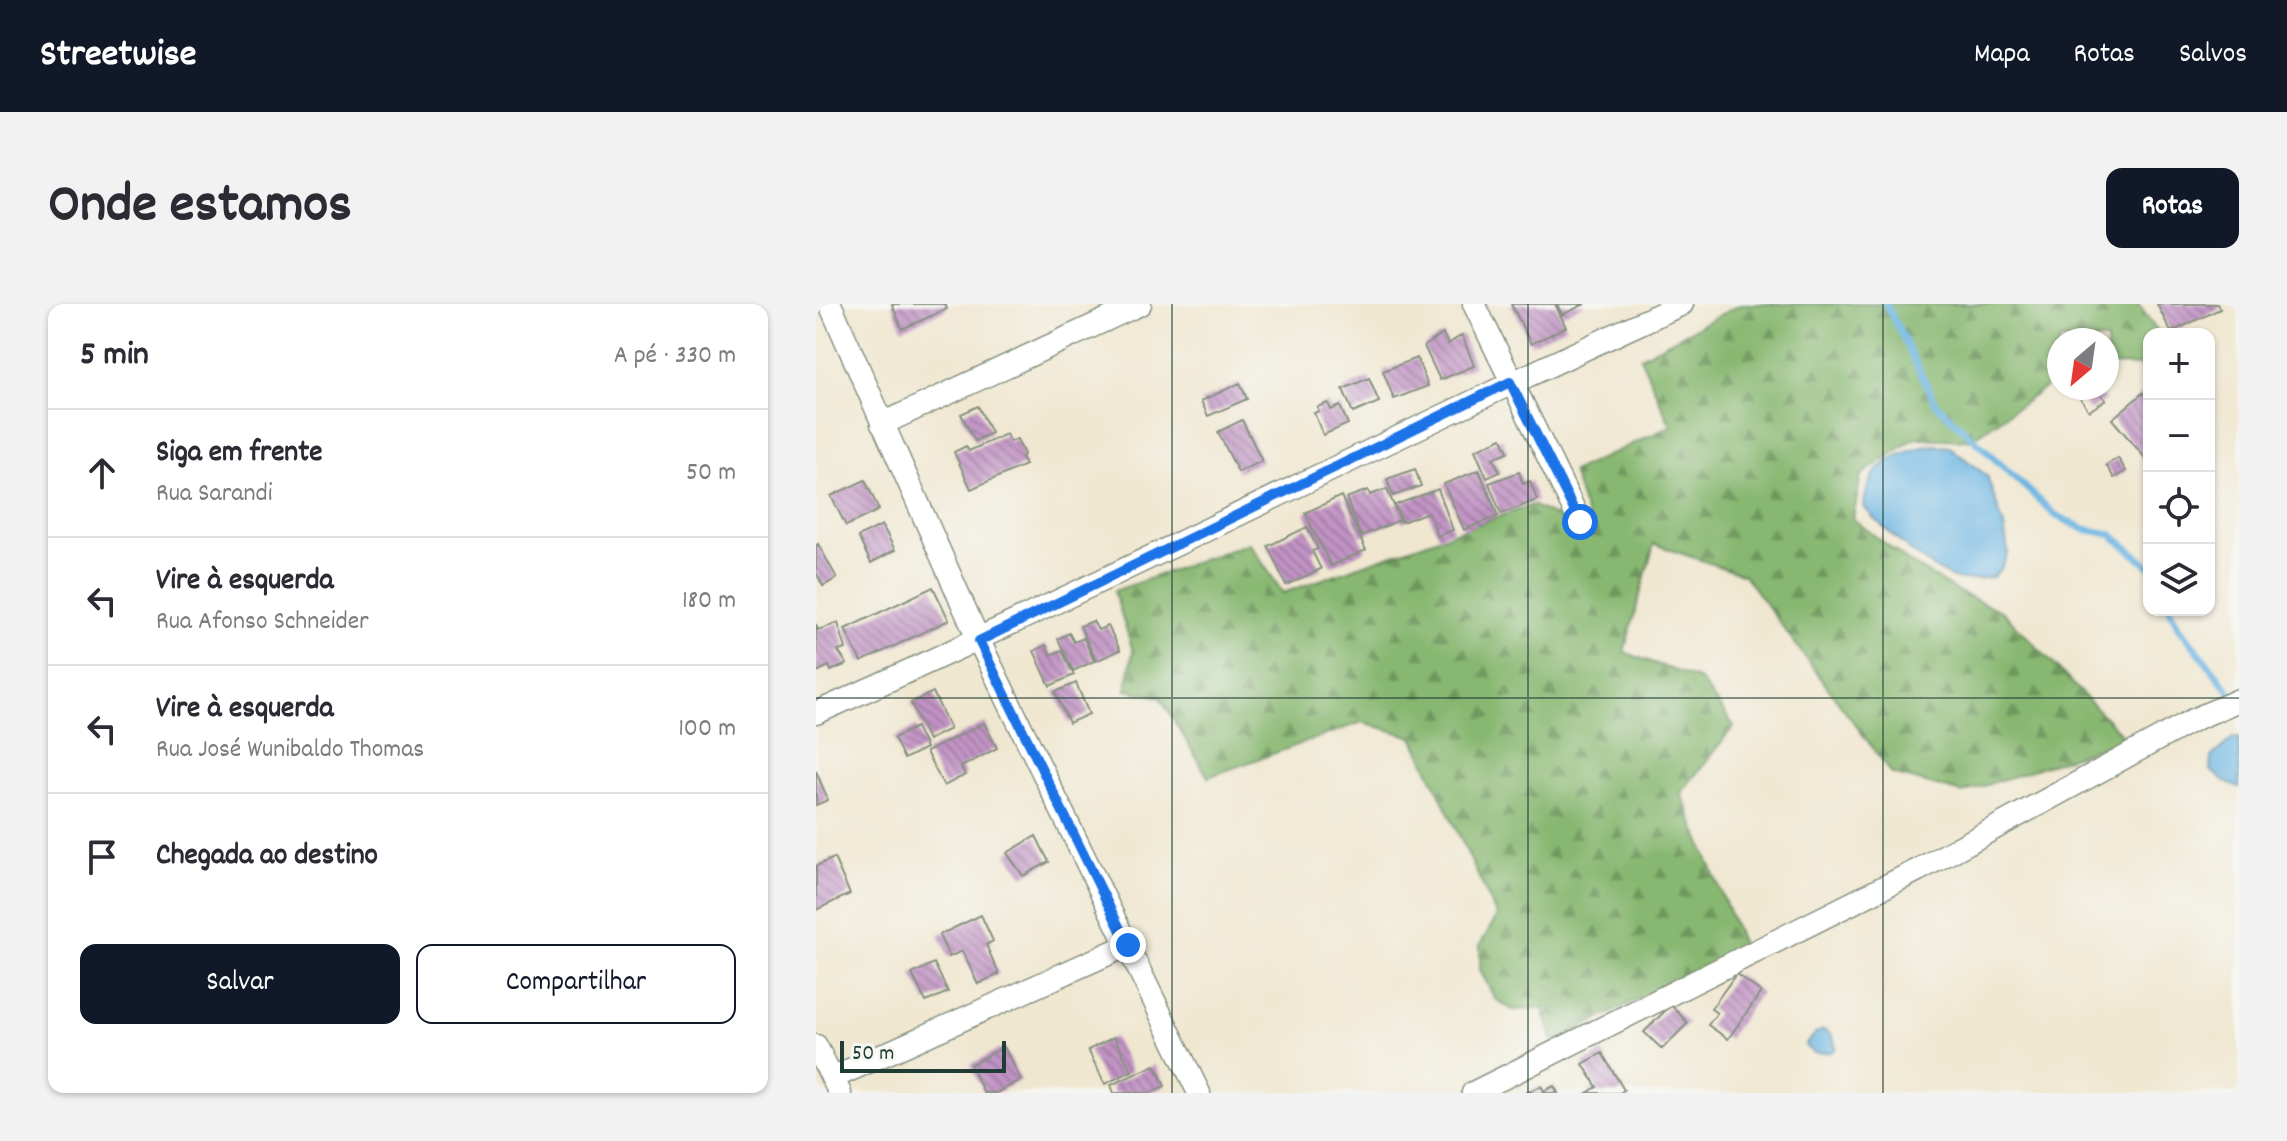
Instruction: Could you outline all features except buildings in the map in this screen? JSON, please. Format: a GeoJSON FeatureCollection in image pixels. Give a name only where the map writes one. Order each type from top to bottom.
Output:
{"type":"FeatureCollection","features":[{"type":"Feature","properties":{"kind":"street"},"geometry":{"type":"LineString","coordinates":[[830,304],[979,641],[1199,1093]]}},
{"type":"Feature","properties":{"kind":"street"},"geometry":{"type":"LineString","coordinates":[[882,424],[1100,313],[1140,304]]}},
{"type":"Feature","properties":{"kind":"street"},"geometry":{"type":"LineString","coordinates":[[1474,304],[1580,522]]}},
{"type":"Feature","properties":{"kind":"street"},"geometry":{"type":"LineString","coordinates":[[816,713],[979,641],[1510,382],[1682,304]]}},
{"type":"Feature","properties":{"kind":"street"},"geometry":{"type":"LineString","coordinates":[[1473,1093],[1918,870],[2193,720],[2239,700]]}},
{"type":"Feature","properties":{"kind":"street"},"geometry":{"type":"LineString","coordinates":[[816,1046],[836,1086],[1128,945]]}},
{"type":"Feature","properties":{"kind":"green space"},"geometry":{"type":"Polygon","coordinates":[[[1741,304],[2138,304],[2156,328],[2143,328],[2143,366],[2119,365],[2119,328],[2047,328],[2047,386],[1971,440],[1915,438],[1861,475],[1853,519],[1909,562],[1957,591],[2003,612],[2126,739],[1962,793],[1892,774],[1744,575],[1654,544],[1624,652],[1700,680],[1734,726],[1681,793],[1743,947],[1553,1042],[1543,1008],[1513,1010],[1495,999],[1480,970],[1480,945],[1497,916],[1413,737],[1362,722],[1208,777],[1160,697],[1126,690],[1133,651],[1114,591],[1249,543],[1283,593],[1532,505],[1593,535],[1572,472],[1671,426],[1640,357],[1741,304]]]}},
{"type":"Feature","properties":{"kind":"water"},"geometry":{"type":"Polygon","coordinates":[[[1932,445],[1950,447],[1987,476],[2004,526],[2008,552],[2002,567],[1993,577],[1961,580],[1937,570],[1895,538],[1864,507],[1870,481],[1885,463],[1906,452],[1932,445]]]}},
{"type":"Feature","properties":{"kind":"water"},"geometry":{"type":"Polygon","coordinates":[[[2234,737],[2239,738],[2239,788],[2210,770],[2211,757],[2234,737]]]}},
{"type":"Feature","properties":{"kind":"water"},"geometry":{"type":"Polygon","coordinates":[[[1823,1030],[1832,1036],[1836,1048],[1832,1052],[1814,1053],[1805,1045],[1823,1030]]]}},
{"type":"Feature","properties":{"kind":"waterway"},"geometry":{"type":"LineString","coordinates":[[1886,304],[1936,404],[2055,515],[2084,529],[2111,534],[2143,561]]}},
{"type":"Feature","properties":{"kind":"waterway"},"geometry":{"type":"LineString","coordinates":[[2173,616],[2235,698]]}},
{"type":"Feature","properties":{"kind":"route"},"geometry":{"type":"LineString","coordinates":[[1128,945],[979,641],[1510,382],[1580,522]]}}]}
